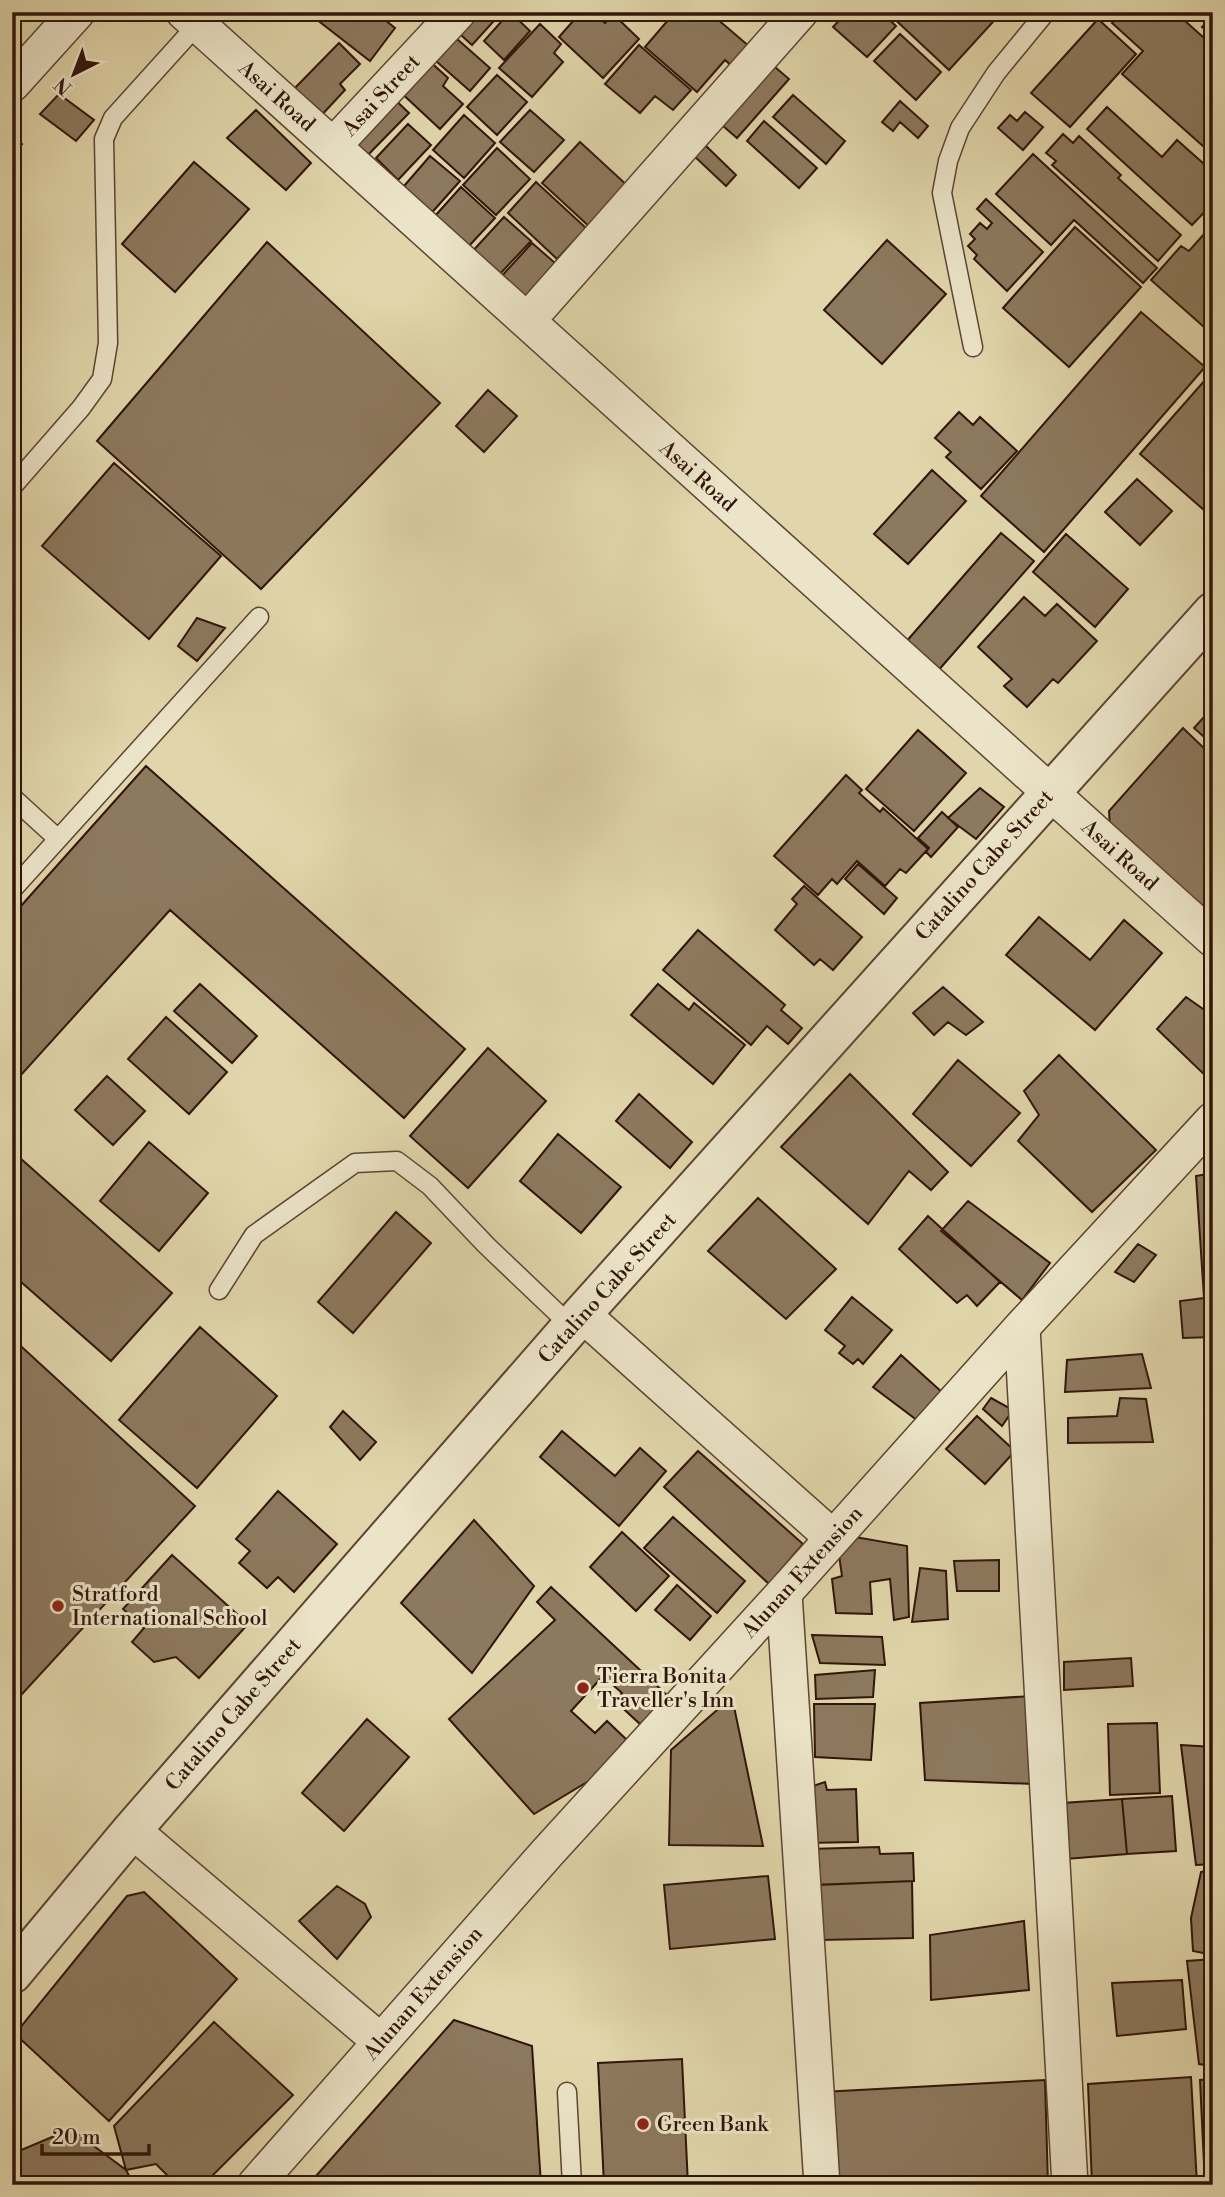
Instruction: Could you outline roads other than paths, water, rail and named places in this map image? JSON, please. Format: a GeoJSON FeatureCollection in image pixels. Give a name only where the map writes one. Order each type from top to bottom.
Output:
{"type":"FeatureCollection","features":[{"type":"Feature","properties":{"kind":"street"},"geometry":{"type":"LineString","coordinates":[[12,84],[77,12]]}},
{"type":"Feature","properties":{"kind":"street","name":"Asai Street"},"geometry":{"type":"LineString","coordinates":[[333,146],[458,12]]}},
{"type":"Feature","properties":{"kind":"street"},"geometry":{"type":"LineString","coordinates":[[527,321],[800,12]]}},
{"type":"Feature","properties":{"kind":"street","name":"Asai Road"},"geometry":{"type":"LineString","coordinates":[[190,18],[1213,939]]}},
{"type":"Feature","properties":{"kind":"street","name":"Catalino Cabe Street"},"geometry":{"type":"LineString","coordinates":[[12,1975],[132,1830],[577,1320],[1213,612]]}},
{"type":"Feature","properties":{"kind":"street","name":"Alunan Extension"},"geometry":{"type":"LineString","coordinates":[[255,2185],[547,1853],[1022,1327],[1213,1120]]}},
{"type":"Feature","properties":{"kind":"street"},"geometry":{"type":"LineString","coordinates":[[577,1320],[834,1538]]}},
{"type":"Feature","properties":{"kind":"street"},"geometry":{"type":"LineString","coordinates":[[1022,1327],[1070,2185]]}},
{"type":"Feature","properties":{"kind":"street"},"geometry":{"type":"LineString","coordinates":[[784,1593],[822,2185]]}},
{"type":"Feature","properties":{"kind":"street"},"geometry":{"type":"LineString","coordinates":[[132,1830],[380,2041]]}},
{"type":"Feature","properties":{"kind":"lane"},"geometry":{"type":"LineString","coordinates":[[973,347],[942,193],[948,161],[960,128],[996,73],[1046,12]]}},
{"type":"Feature","properties":{"kind":"lane"},"geometry":{"type":"LineString","coordinates":[[12,487],[81,408],[102,379],[108,343],[104,139],[113,118],[190,18]]}},
{"type":"Feature","properties":{"kind":"lane"},"geometry":{"type":"LineString","coordinates":[[12,890],[259,617]]}},
{"type":"Feature","properties":{"kind":"lane"},"geometry":{"type":"LineString","coordinates":[[12,797],[58,839]]}},
{"type":"Feature","properties":{"kind":"lane"},"geometry":{"type":"LineString","coordinates":[[219,1290],[254,1236],[355,1163],[397,1161],[430,1186],[486,1245],[577,1320]]}},
{"type":"Feature","properties":{"kind":"lane"},"geometry":{"type":"LineString","coordinates":[[566,2092],[572,2185]]}},
{"type":"Feature","properties":{"kind":"place","name":"Stratford International School"},"geometry":{"type":"Point","coordinates":[58,1606]}},
{"type":"Feature","properties":{"kind":"place","name":"Tierra Bonita Traveller's Inn"},"geometry":{"type":"Point","coordinates":[583,1688]}},
{"type":"Feature","properties":{"kind":"place","name":"Green Bank"},"geometry":{"type":"Point","coordinates":[643,2124]}}]}
